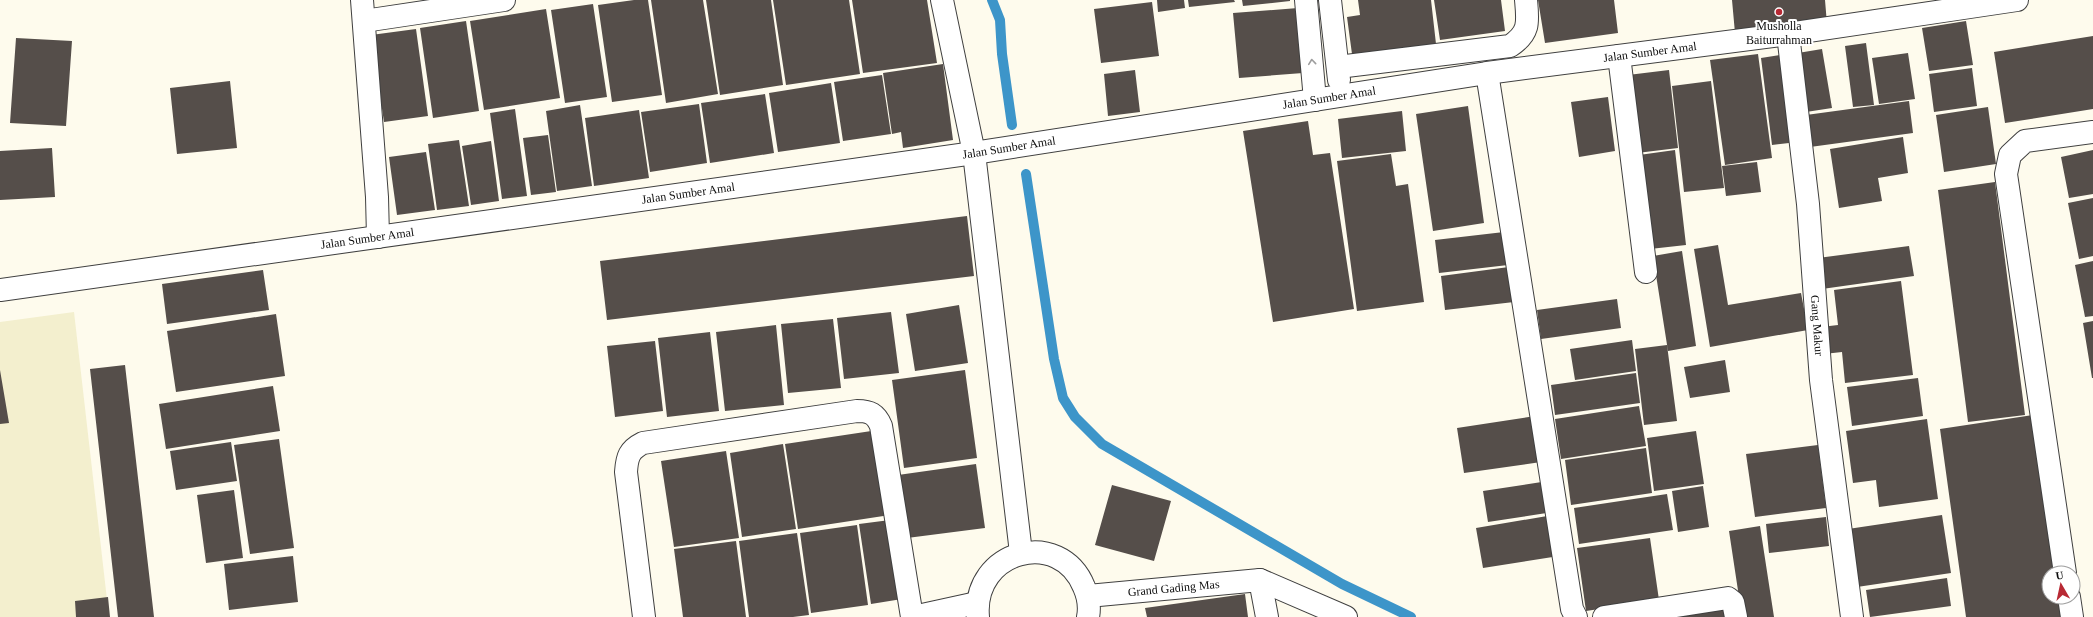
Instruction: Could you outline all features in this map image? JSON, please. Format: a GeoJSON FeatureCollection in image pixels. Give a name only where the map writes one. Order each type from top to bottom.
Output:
{"type":"FeatureCollection","features":[{"type":"Feature","properties":{"kind":"street"},"geometry":{"type":"LineString","coordinates":[[362,0],[377,197],[378,237]]}},
{"type":"Feature","properties":{"kind":"street"},"geometry":{"type":"LineString","coordinates":[[364,21],[504,0]]}},
{"type":"Feature","properties":{"kind":"street"},"geometry":{"type":"LineString","coordinates":[[942,0],[974,153],[1021,553]]}},
{"type":"Feature","properties":{"kind":"street"},"geometry":{"type":"LineString","coordinates":[[1306,0],[1315,100]]}},
{"type":"Feature","properties":{"kind":"street"},"geometry":{"type":"LineString","coordinates":[[1330,0],[1341,96]]}},
{"type":"Feature","properties":{"kind":"street"},"geometry":{"type":"LineString","coordinates":[[1338,67],[1510,46],[1520,39],[1527,27],[1526,0]]}},
{"type":"Feature","properties":{"kind":"street","name":"Jalan Sumber Amal"},"geometry":{"type":"LineString","coordinates":[[0,290],[974,153],[1487,73],[1788,34],[1936,5],[2018,0]]}},
{"type":"Feature","properties":{"kind":"street","name":"Gang Makur"},"geometry":{"type":"LineString","coordinates":[[1788,34],[1808,204],[1822,380],[1852,617]]}},
{"type":"Feature","properties":{"kind":"street"},"geometry":{"type":"LineString","coordinates":[[1619,56],[1646,272]]}},
{"type":"Feature","properties":{"kind":"street"},"geometry":{"type":"LineString","coordinates":[[1487,73],[1572,609],[1576,617]]}},
{"type":"Feature","properties":{"kind":"street"},"geometry":{"type":"LineString","coordinates":[[2064,565],[2006,174],[2010,155],[2025,141],[2093,132]]}},
{"type":"Feature","properties":{"kind":"street"},"geometry":{"type":"LineString","coordinates":[[644,617],[626,472],[627,458],[632,449],[643,443],[868,411],[877,416],[882,426],[912,617],[978,610],[982,586],[991,571],[1004,560],[1021,553],[1038,552],[1055,556],[1065,562],[1081,579],[1088,596],[1088,617]]}},
{"type":"Feature","properties":{"kind":"street"},"geometry":{"type":"LineString","coordinates":[[1260,580],[1267,617]]}},
{"type":"Feature","properties":{"kind":"street","name":"Grand Gading Mas"},"geometry":{"type":"LineString","coordinates":[[1088,596],[1260,580],[1346,617]]}},
{"type":"Feature","properties":{"kind":"street"},"geometry":{"type":"LineString","coordinates":[[1604,617],[1728,598],[1733,602],[1736,617]]}},
{"type":"Feature","properties":{"kind":"street"},"geometry":{"type":"LineString","coordinates":[[2070,605],[2072,617]]}},
{"type":"Feature","properties":{"kind":"shaded area"},"geometry":{"type":"Polygon","coordinates":[[[74,312],[109,617],[0,617],[0,322],[74,312]]]}},
{"type":"Feature","properties":{"kind":"building"},"geometry":{"type":"Polygon","coordinates":[[[634,0],[648,0],[662,95],[612,102],[598,5],[634,0]]]}},
{"type":"Feature","properties":{"kind":"building"},"geometry":{"type":"Polygon","coordinates":[[[651,0],[703,0],[718,94],[666,103],[651,0]]]}},
{"type":"Feature","properties":{"kind":"building"},"geometry":{"type":"Polygon","coordinates":[[[706,0],[771,0],[783,85],[720,95],[706,0]]]}},
{"type":"Feature","properties":{"kind":"building"},"geometry":{"type":"Polygon","coordinates":[[[773,0],[849,0],[860,74],[786,85],[773,0]]]}},
{"type":"Feature","properties":{"kind":"building"},"geometry":{"type":"Polygon","coordinates":[[[852,0],[927,0],[937,63],[863,73],[852,0]]]}},
{"type":"Feature","properties":{"kind":"building"},"geometry":{"type":"Polygon","coordinates":[[[1157,0],[1184,0],[1185,8],[1158,12],[1157,0]]]}},
{"type":"Feature","properties":{"kind":"building"},"geometry":{"type":"Polygon","coordinates":[[[1188,0],[1234,0],[1235,2],[1189,7],[1188,0]]]}},
{"type":"Feature","properties":{"kind":"building"},"geometry":{"type":"Polygon","coordinates":[[[1242,0],[1290,0],[1290,1],[1243,6],[1242,0]]]}},
{"type":"Feature","properties":{"kind":"building"},"geometry":{"type":"Polygon","coordinates":[[[1358,0],[1431,0],[1436,44],[1352,54],[1347,17],[1360,15],[1358,0]]]}},
{"type":"Feature","properties":{"kind":"building"},"geometry":{"type":"Polygon","coordinates":[[[1434,0],[1501,0],[1505,31],[1440,40],[1434,0]]]}},
{"type":"Feature","properties":{"kind":"building"},"geometry":{"type":"Polygon","coordinates":[[[1538,0],[1614,0],[1618,33],[1545,43],[1538,0]]]}},
{"type":"Feature","properties":{"kind":"building","name":"Musholla Baiturrahman"},"geometry":{"type":"Polygon","coordinates":[[[1732,0],[1825,0],[1827,24],[1735,33],[1732,0]]]}},
{"type":"Feature","properties":{"kind":"building"},"geometry":{"type":"Polygon","coordinates":[[[1152,2],[1159,56],[1101,63],[1094,9],[1152,2]]]}},
{"type":"Feature","properties":{"kind":"building"},"geometry":{"type":"Polygon","coordinates":[[[593,4],[607,97],[565,103],[551,10],[593,4]]]}},
{"type":"Feature","properties":{"kind":"building"},"geometry":{"type":"Polygon","coordinates":[[[1298,8],[1303,73],[1239,78],[1233,13],[1298,8]]]}},
{"type":"Feature","properties":{"kind":"building"},"geometry":{"type":"Polygon","coordinates":[[[546,9],[560,98],[484,110],[470,21],[546,9]]]}},
{"type":"Feature","properties":{"kind":"building"},"geometry":{"type":"Polygon","coordinates":[[[466,21],[479,111],[433,118],[420,28],[466,21]]]}},
{"type":"Feature","properties":{"kind":"building"},"geometry":{"type":"Polygon","coordinates":[[[1966,21],[1973,65],[1929,71],[1922,28],[1966,21]]]}},
{"type":"Feature","properties":{"kind":"building"},"geometry":{"type":"Polygon","coordinates":[[[416,29],[428,116],[384,122],[371,35],[416,29]]]}},
{"type":"Feature","properties":{"kind":"building"},"geometry":{"type":"Polygon","coordinates":[[[2093,36],[2093,109],[2005,123],[1994,52],[2093,36]]]}},
{"type":"Feature","properties":{"kind":"building"},"geometry":{"type":"Polygon","coordinates":[[[16,38],[72,41],[66,126],[10,123],[16,38]]]}},
{"type":"Feature","properties":{"kind":"building"},"geometry":{"type":"Polygon","coordinates":[[[1866,43],[1874,105],[1853,107],[1845,46],[1866,43]]]}},
{"type":"Feature","properties":{"kind":"building"},"geometry":{"type":"Polygon","coordinates":[[[1822,49],[1832,108],[1806,112],[1798,53],[1822,49]]]}},
{"type":"Feature","properties":{"kind":"building"},"geometry":{"type":"Polygon","coordinates":[[[1908,53],[1915,99],[1879,104],[1872,58],[1908,53]]]}},
{"type":"Feature","properties":{"kind":"building"},"geometry":{"type":"Polygon","coordinates":[[[1758,54],[1772,158],[1725,165],[1710,60],[1758,54]]]}},
{"type":"Feature","properties":{"kind":"building"},"geometry":{"type":"Polygon","coordinates":[[[1786,54],[1798,142],[1772,145],[1761,58],[1786,54]]]}},
{"type":"Feature","properties":{"kind":"building"},"geometry":{"type":"Polygon","coordinates":[[[943,64],[953,140],[903,148],[901,132],[892,134],[883,73],[943,64]]]}},
{"type":"Feature","properties":{"kind":"building"},"geometry":{"type":"Polygon","coordinates":[[[1972,68],[1977,106],[1934,112],[1929,74],[1972,68]]]}},
{"type":"Feature","properties":{"kind":"building"},"geometry":{"type":"Polygon","coordinates":[[[1135,70],[1140,112],[1108,116],[1104,74],[1135,70]]]}},
{"type":"Feature","properties":{"kind":"building"},"geometry":{"type":"Polygon","coordinates":[[[1669,70],[1678,148],[1637,153],[1628,75],[1669,70]]]}},
{"type":"Feature","properties":{"kind":"building"},"geometry":{"type":"Polygon","coordinates":[[[882,75],[891,134],[843,141],[834,82],[882,75]]]}},
{"type":"Feature","properties":{"kind":"building"},"geometry":{"type":"Polygon","coordinates":[[[230,81],[237,148],[177,154],[170,88],[230,81]]]}},
{"type":"Feature","properties":{"kind":"building"},"geometry":{"type":"Polygon","coordinates":[[[1711,81],[1724,188],[1684,192],[1672,86],[1711,81]]]}},
{"type":"Feature","properties":{"kind":"building"},"geometry":{"type":"Polygon","coordinates":[[[831,83],[840,143],[778,152],[769,93],[831,83]]]}},
{"type":"Feature","properties":{"kind":"building"},"geometry":{"type":"Polygon","coordinates":[[[765,94],[774,153],[710,163],[701,103],[765,94]]]}},
{"type":"Feature","properties":{"kind":"building"},"geometry":{"type":"Polygon","coordinates":[[[1608,97],[1615,151],[1579,157],[1571,102],[1608,97]]]}},
{"type":"Feature","properties":{"kind":"building"},"geometry":{"type":"Polygon","coordinates":[[[1909,101],[1913,133],[1810,147],[1806,115],[1909,101]]]}},
{"type":"Feature","properties":{"kind":"building"},"geometry":{"type":"Polygon","coordinates":[[[699,104],[707,163],[650,172],[641,112],[699,104]]]}},
{"type":"Feature","properties":{"kind":"building"},"geometry":{"type":"Polygon","coordinates":[[[580,105],[592,186],[557,191],[546,111],[580,105]]]}},
{"type":"Feature","properties":{"kind":"building"},"geometry":{"type":"Polygon","coordinates":[[[1468,106],[1484,223],[1433,231],[1416,114],[1468,106]]]}},
{"type":"Feature","properties":{"kind":"building"},"geometry":{"type":"Polygon","coordinates":[[[1988,107],[1996,164],[1944,172],[1936,115],[1988,107]]]}},
{"type":"Feature","properties":{"kind":"building"},"geometry":{"type":"Polygon","coordinates":[[[515,109],[527,196],[502,199],[490,113],[515,109]]]}},
{"type":"Feature","properties":{"kind":"building"},"geometry":{"type":"Polygon","coordinates":[[[639,110],[649,178],[594,186],[585,118],[639,110]]]}},
{"type":"Feature","properties":{"kind":"building"},"geometry":{"type":"Polygon","coordinates":[[[1402,111],[1406,151],[1342,158],[1338,119],[1402,111]]]}},
{"type":"Feature","properties":{"kind":"building"},"geometry":{"type":"Polygon","coordinates":[[[1308,121],[1313,155],[1330,153],[1354,309],[1273,322],[1243,131],[1308,121]]]}},
{"type":"Feature","properties":{"kind":"building"},"geometry":{"type":"Polygon","coordinates":[[[548,135],[556,192],[531,195],[523,138],[548,135]]]}},
{"type":"Feature","properties":{"kind":"building"},"geometry":{"type":"Polygon","coordinates":[[[1903,137],[1908,173],[1878,178],[1882,201],[1839,208],[1830,149],[1903,137]]]}},
{"type":"Feature","properties":{"kind":"building"},"geometry":{"type":"Polygon","coordinates":[[[459,140],[469,206],[437,210],[428,144],[459,140]]]}},
{"type":"Feature","properties":{"kind":"building"},"geometry":{"type":"Polygon","coordinates":[[[491,141],[499,201],[471,205],[462,146],[491,141]]]}},
{"type":"Feature","properties":{"kind":"building"},"geometry":{"type":"Polygon","coordinates":[[[52,148],[55,197],[0,200],[0,151],[52,148]]]}},
{"type":"Feature","properties":{"kind":"building"},"geometry":{"type":"Polygon","coordinates":[[[1675,150],[1686,245],[1650,249],[1639,155],[1675,150]]]}},
{"type":"Feature","properties":{"kind":"building"},"geometry":{"type":"Polygon","coordinates":[[[2093,150],[2093,194],[2069,198],[2061,157],[2093,150]]]}},
{"type":"Feature","properties":{"kind":"building"},"geometry":{"type":"Polygon","coordinates":[[[426,152],[435,210],[397,215],[389,157],[426,152]]]}},
{"type":"Feature","properties":{"kind":"building"},"geometry":{"type":"Polygon","coordinates":[[[1391,154],[1396,186],[1408,184],[1424,302],[1357,311],[1337,161],[1391,154]]]}},
{"type":"Feature","properties":{"kind":"building"},"geometry":{"type":"Polygon","coordinates":[[[1757,162],[1761,192],[1726,196],[1722,166],[1757,162]]]}},
{"type":"Feature","properties":{"kind":"building"},"geometry":{"type":"Polygon","coordinates":[[[1995,182],[2025,415],[1968,422],[1938,190],[1995,182]]]}},
{"type":"Feature","properties":{"kind":"building"},"geometry":{"type":"Polygon","coordinates":[[[2093,198],[2093,256],[2079,259],[2068,203],[2093,198]]]}},
{"type":"Feature","properties":{"kind":"building"},"geometry":{"type":"Polygon","coordinates":[[[967,216],[974,276],[607,320],[600,261],[967,216]]]}},
{"type":"Feature","properties":{"kind":"building"},"geometry":{"type":"Polygon","coordinates":[[[1504,232],[1508,265],[1439,273],[1435,240],[1504,232]]]}},
{"type":"Feature","properties":{"kind":"building"},"geometry":{"type":"Polygon","coordinates":[[[1718,245],[1728,305],[1801,293],[1808,330],[1710,347],[1694,249],[1718,245]]]}},
{"type":"Feature","properties":{"kind":"building"},"geometry":{"type":"Polygon","coordinates":[[[1909,246],[1914,276],[1822,289],[1818,258],[1909,246]]]}},
{"type":"Feature","properties":{"kind":"building"},"geometry":{"type":"Polygon","coordinates":[[[1682,251],[1696,346],[1668,351],[1653,256],[1682,251]]]}},
{"type":"Feature","properties":{"kind":"building"},"geometry":{"type":"Polygon","coordinates":[[[2093,261],[2093,316],[2085,317],[2075,265],[2093,261]]]}},
{"type":"Feature","properties":{"kind":"building"},"geometry":{"type":"Polygon","coordinates":[[[1509,267],[1514,302],[1445,310],[1441,276],[1509,267]]]}},
{"type":"Feature","properties":{"kind":"building"},"geometry":{"type":"Polygon","coordinates":[[[263,270],[269,310],[167,324],[162,284],[263,270]]]}},
{"type":"Feature","properties":{"kind":"building"},"geometry":{"type":"Polygon","coordinates":[[[1901,281],[1913,375],[1845,383],[1842,352],[1824,354],[1821,327],[1838,325],[1834,290],[1901,281]]]}},
{"type":"Feature","properties":{"kind":"building"},"geometry":{"type":"Polygon","coordinates":[[[1617,299],[1621,328],[1541,339],[1537,310],[1617,299]]]}},
{"type":"Feature","properties":{"kind":"building"},"geometry":{"type":"Polygon","coordinates":[[[959,305],[968,363],[915,371],[906,314],[959,305]]]}},
{"type":"Feature","properties":{"kind":"building"},"geometry":{"type":"Polygon","coordinates":[[[891,312],[899,373],[844,379],[837,318],[891,312]]]}},
{"type":"Feature","properties":{"kind":"building"},"geometry":{"type":"Polygon","coordinates":[[[276,314],[285,376],[176,392],[167,331],[276,314]]]}},
{"type":"Feature","properties":{"kind":"building"},"geometry":{"type":"Polygon","coordinates":[[[833,319],[841,388],[788,393],[781,324],[833,319]]]}},
{"type":"Feature","properties":{"kind":"building"},"geometry":{"type":"Polygon","coordinates":[[[2093,321],[2093,378],[2092,378],[2083,323],[2093,321]]]}},
{"type":"Feature","properties":{"kind":"building"},"geometry":{"type":"Polygon","coordinates":[[[776,325],[784,405],[725,411],[716,332],[776,325]]]}},
{"type":"Feature","properties":{"kind":"building"},"geometry":{"type":"Polygon","coordinates":[[[710,332],[719,411],[667,417],[658,338],[710,332]]]}},
{"type":"Feature","properties":{"kind":"building"},"geometry":{"type":"Polygon","coordinates":[[[1632,340],[1636,371],[1575,380],[1570,349],[1632,340]]]}},
{"type":"Feature","properties":{"kind":"building"},"geometry":{"type":"Polygon","coordinates":[[[655,341],[663,411],[615,417],[607,346],[655,341]]]}},
{"type":"Feature","properties":{"kind":"building"},"geometry":{"type":"Polygon","coordinates":[[[1667,345],[1677,421],[1644,425],[1635,349],[1667,345]]]}},
{"type":"Feature","properties":{"kind":"building"},"geometry":{"type":"Polygon","coordinates":[[[1725,360],[1730,392],[1690,398],[1684,367],[1725,360]]]}},
{"type":"Feature","properties":{"kind":"building"},"geometry":{"type":"Polygon","coordinates":[[[125,365],[154,617],[118,617],[90,369],[125,365]]]}},
{"type":"Feature","properties":{"kind":"building"},"geometry":{"type":"Polygon","coordinates":[[[0,370],[9,423],[0,424],[0,370]]]}},
{"type":"Feature","properties":{"kind":"building"},"geometry":{"type":"Polygon","coordinates":[[[965,370],[977,458],[904,468],[892,380],[965,370]]]}},
{"type":"Feature","properties":{"kind":"building"},"geometry":{"type":"Polygon","coordinates":[[[1636,373],[1640,403],[1555,415],[1551,385],[1636,373]]]}},
{"type":"Feature","properties":{"kind":"building"},"geometry":{"type":"Polygon","coordinates":[[[1918,378],[1923,416],[1852,426],[1847,387],[1918,378]]]}},
{"type":"Feature","properties":{"kind":"building"},"geometry":{"type":"Polygon","coordinates":[[[273,386],[280,431],[166,449],[159,404],[273,386]]]}},
{"type":"Feature","properties":{"kind":"building"},"geometry":{"type":"Polygon","coordinates":[[[1639,406],[1646,446],[1561,459],[1555,419],[1639,406]]]}},
{"type":"Feature","properties":{"kind":"building"},"geometry":{"type":"Polygon","coordinates":[[[2033,415],[2055,565],[2041,565],[2041,605],[2060,605],[2062,617],[1966,617],[1940,429],[2033,415]]]}},
{"type":"Feature","properties":{"kind":"building"},"geometry":{"type":"Polygon","coordinates":[[[1535,416],[1541,462],[1464,473],[1457,428],[1535,416]]]}},
{"type":"Feature","properties":{"kind":"building"},"geometry":{"type":"Polygon","coordinates":[[[1927,419],[1938,499],[1879,507],[1876,480],[1853,483],[1846,431],[1927,419]]]}},
{"type":"Feature","properties":{"kind":"building"},"geometry":{"type":"Polygon","coordinates":[[[878,430],[890,515],[798,529],[785,444],[878,430]]]}},
{"type":"Feature","properties":{"kind":"building"},"geometry":{"type":"Polygon","coordinates":[[[1696,431],[1704,484],[1654,491],[1647,438],[1696,431]]]}},
{"type":"Feature","properties":{"kind":"building"},"geometry":{"type":"Polygon","coordinates":[[[279,439],[294,548],[250,554],[234,445],[279,439]]]}},
{"type":"Feature","properties":{"kind":"building"},"geometry":{"type":"Polygon","coordinates":[[[231,442],[237,481],[176,490],[170,451],[231,442]]]}},
{"type":"Feature","properties":{"kind":"building"},"geometry":{"type":"Polygon","coordinates":[[[783,444],[796,529],[742,537],[730,453],[783,444]]]}},
{"type":"Feature","properties":{"kind":"building"},"geometry":{"type":"Polygon","coordinates":[[[1818,445],[1826,508],[1755,517],[1746,454],[1818,445]]]}},
{"type":"Feature","properties":{"kind":"building"},"geometry":{"type":"Polygon","coordinates":[[[1646,448],[1652,493],[1571,505],[1565,460],[1646,448]]]}},
{"type":"Feature","properties":{"kind":"building"},"geometry":{"type":"Polygon","coordinates":[[[726,451],[739,538],[674,547],[661,461],[726,451]]]}},
{"type":"Feature","properties":{"kind":"building"},"geometry":{"type":"Polygon","coordinates":[[[976,464],[985,528],[907,538],[898,475],[976,464]]]}},
{"type":"Feature","properties":{"kind":"building"},"geometry":{"type":"Polygon","coordinates":[[[1548,481],[1553,512],[1488,522],[1483,491],[1548,481]]]}},
{"type":"Feature","properties":{"kind":"building"},"geometry":{"type":"Polygon","coordinates":[[[1112,485],[1171,501],[1154,561],[1095,545],[1112,485]]]}},
{"type":"Feature","properties":{"kind":"building"},"geometry":{"type":"Polygon","coordinates":[[[1703,486],[1709,527],[1678,532],[1672,491],[1703,486]]]}},
{"type":"Feature","properties":{"kind":"building"},"geometry":{"type":"Polygon","coordinates":[[[234,490],[243,558],[206,563],[197,495],[234,490]]]}},
{"type":"Feature","properties":{"kind":"building"},"geometry":{"type":"Polygon","coordinates":[[[1667,494],[1673,530],[1579,544],[1574,508],[1667,494]]]}},
{"type":"Feature","properties":{"kind":"building"},"geometry":{"type":"Polygon","coordinates":[[[1553,515],[1559,556],[1483,568],[1476,528],[1553,515]]]}},
{"type":"Feature","properties":{"kind":"building"},"geometry":{"type":"Polygon","coordinates":[[[1942,515],[1951,573],[1857,587],[1848,529],[1942,515]]]}},
{"type":"Feature","properties":{"kind":"building"},"geometry":{"type":"Polygon","coordinates":[[[1826,517],[1829,546],[1769,553],[1766,524],[1826,517]]]}},
{"type":"Feature","properties":{"kind":"building"},"geometry":{"type":"Polygon","coordinates":[[[890,520],[902,599],[871,604],[859,524],[890,520]]]}},
{"type":"Feature","properties":{"kind":"building"},"geometry":{"type":"Polygon","coordinates":[[[857,525],[868,605],[811,613],[800,533],[857,525]]]}},
{"type":"Feature","properties":{"kind":"building"},"geometry":{"type":"Polygon","coordinates":[[[1760,526],[1774,617],[1742,617],[1729,531],[1760,526]]]}},
{"type":"Feature","properties":{"kind":"building"},"geometry":{"type":"Polygon","coordinates":[[[797,533],[809,615],[793,617],[749,617],[739,541],[797,533]]]}},
{"type":"Feature","properties":{"kind":"building"},"geometry":{"type":"Polygon","coordinates":[[[1650,538],[1659,600],[1586,611],[1577,548],[1650,538]]]}},
{"type":"Feature","properties":{"kind":"building"},"geometry":{"type":"Polygon","coordinates":[[[736,541],[746,617],[683,617],[674,549],[736,541]]]}},
{"type":"Feature","properties":{"kind":"building"},"geometry":{"type":"Polygon","coordinates":[[[293,556],[298,602],[229,610],[224,564],[293,556]]]}},
{"type":"Feature","properties":{"kind":"building"},"geometry":{"type":"Polygon","coordinates":[[[1947,578],[1951,606],[1870,617],[1866,590],[1947,578]]]}},
{"type":"Feature","properties":{"kind":"building"},"geometry":{"type":"Polygon","coordinates":[[[1245,594],[1248,617],[1147,617],[1145,608],[1245,594]]]}},
{"type":"Feature","properties":{"kind":"building"},"geometry":{"type":"Polygon","coordinates":[[[108,597],[110,617],[76,617],[75,601],[108,597]]]}},
{"type":"Feature","properties":{"kind":"building"},"geometry":{"type":"Polygon","coordinates":[[[1724,604],[1726,617],[1675,617],[1724,604]]]}},
{"type":"Feature","properties":{"kind":"waterway"},"geometry":{"type":"LineString","coordinates":[[992,0],[1000,20],[1002,54],[1012,125]]}},
{"type":"Feature","properties":{"kind":"waterway"},"geometry":{"type":"LineString","coordinates":[[1026,174],[1054,359],[1063,398],[1075,417],[1102,444],[1342,584],[1411,617]]}},
{"type":"Feature","properties":{"kind":"place","name":"Musholla Baiturrahman"},"geometry":{"type":"Point","coordinates":[1779,12]}}]}
